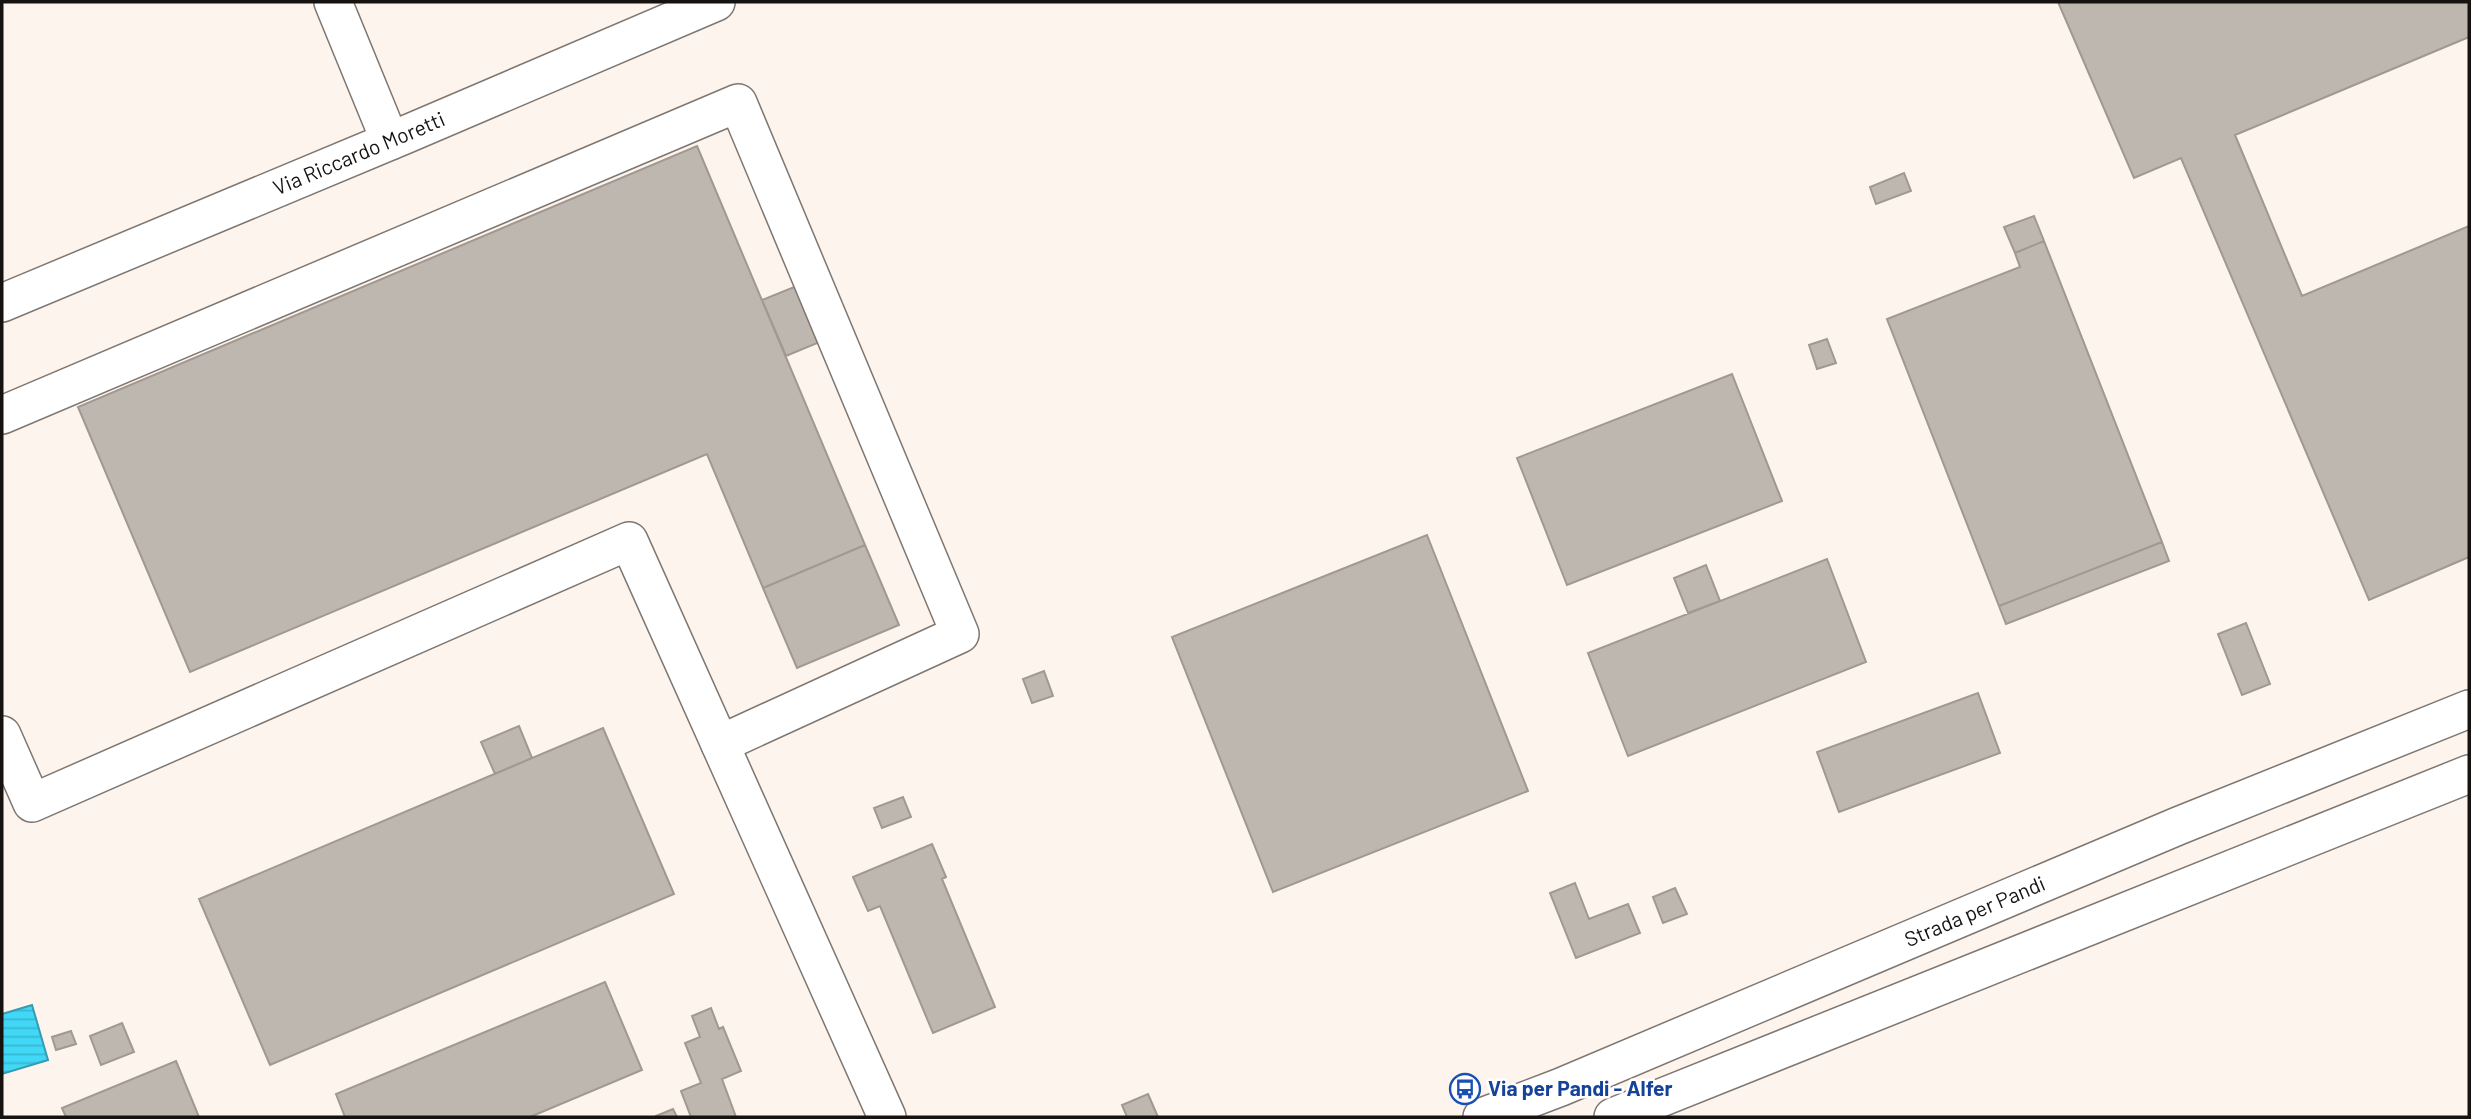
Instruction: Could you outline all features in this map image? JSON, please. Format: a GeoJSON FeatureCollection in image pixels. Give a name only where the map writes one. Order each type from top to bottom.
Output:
{"type":"FeatureCollection","features":[{"type":"Feature","properties":{"kind":"street"},"geometry":{"type":"LineString","coordinates":[[333,2],[390,141]]}},
{"type":"Feature","properties":{"kind":"street","name":"Via Riccardo Moretti"},"geometry":{"type":"LineString","coordinates":[[2,303],[716,2]]}},
{"type":"Feature","properties":{"kind":"street"},"geometry":{"type":"LineString","coordinates":[[2,415],[738,103],[960,634],[720,744]]}},
{"type":"Feature","properties":{"kind":"street"},"geometry":{"type":"LineString","coordinates":[[2,735],[32,803],[629,541],[887,1117]]}},
{"type":"Feature","properties":{"kind":"street","name":"Strada per Pandi"},"geometry":{"type":"LineString","coordinates":[[1482,1117],[1561,1087],[2179,826],[2469,709]]}},
{"type":"Feature","properties":{"kind":"street"},"geometry":{"type":"LineString","coordinates":[[1614,1117],[2469,774]]}},
{"type":"Feature","properties":{"kind":"water"},"geometry":{"type":"Polygon","coordinates":[[[32,1005],[48,1060],[2,1074],[2,1014],[32,1005]]]}},
{"type":"Feature","properties":{"kind":"building"},"geometry":{"type":"Polygon","coordinates":[[[2058,2],[2469,2],[2469,37],[2235,135],[2302,296],[2469,226],[2469,557],[2369,600],[2181,158],[2134,178],[2058,2]]]}},
{"type":"Feature","properties":{"kind":"building"},"geometry":{"type":"Polygon","coordinates":[[[697,146],[865,545],[763,588],[707,454],[190,672],[78,407],[697,146]]]}},
{"type":"Feature","properties":{"kind":"building"},"geometry":{"type":"Polygon","coordinates":[[[1904,173],[1911,191],[1876,204],[1870,187],[1904,173]]]}},
{"type":"Feature","properties":{"kind":"building"},"geometry":{"type":"Polygon","coordinates":[[[2034,216],[2044,241],[2015,253],[2004,227],[2034,216]]]}},
{"type":"Feature","properties":{"kind":"building"},"geometry":{"type":"Polygon","coordinates":[[[2044,241],[2162,542],[1999,606],[1887,319],[2020,267],[2015,253],[2044,241]]]}},
{"type":"Feature","properties":{"kind":"building"},"geometry":{"type":"Polygon","coordinates":[[[804,283],[827,339],[786,356],[762,300],[804,283]]]}},
{"type":"Feature","properties":{"kind":"building"},"geometry":{"type":"Polygon","coordinates":[[[1827,339],[1836,363],[1817,369],[1809,345],[1827,339]]]}},
{"type":"Feature","properties":{"kind":"building"},"geometry":{"type":"Polygon","coordinates":[[[1732,374],[1782,501],[1567,585],[1517,458],[1732,374]]]}},
{"type":"Feature","properties":{"kind":"building"},"geometry":{"type":"Polygon","coordinates":[[[1427,535],[1528,791],[1273,892],[1172,637],[1427,535]]]}},
{"type":"Feature","properties":{"kind":"building"},"geometry":{"type":"Polygon","coordinates":[[[2162,542],[2169,561],[2006,624],[1999,606],[2162,542]]]}},
{"type":"Feature","properties":{"kind":"building"},"geometry":{"type":"Polygon","coordinates":[[[865,545],[899,625],[797,668],[763,588],[865,545]]]}},
{"type":"Feature","properties":{"kind":"building"},"geometry":{"type":"Polygon","coordinates":[[[1827,559],[1866,662],[1628,756],[1588,653],[1827,559]]]}},
{"type":"Feature","properties":{"kind":"building"},"geometry":{"type":"Polygon","coordinates":[[[1706,565],[1720,601],[1688,613],[1674,578],[1706,565]]]}},
{"type":"Feature","properties":{"kind":"building"},"geometry":{"type":"Polygon","coordinates":[[[2246,623],[2270,684],[2242,695],[2218,634],[2246,623]]]}},
{"type":"Feature","properties":{"kind":"building"},"geometry":{"type":"Polygon","coordinates":[[[1044,671],[1053,696],[1032,703],[1023,679],[1044,671]]]}},
{"type":"Feature","properties":{"kind":"building"},"geometry":{"type":"Polygon","coordinates":[[[1978,693],[2000,753],[1839,812],[1817,752],[1978,693]]]}},
{"type":"Feature","properties":{"kind":"building"},"geometry":{"type":"Polygon","coordinates":[[[519,726],[532,758],[495,774],[481,742],[519,726]]]}},
{"type":"Feature","properties":{"kind":"building"},"geometry":{"type":"Polygon","coordinates":[[[603,728],[674,894],[270,1065],[199,899],[603,728]]]}},
{"type":"Feature","properties":{"kind":"building"},"geometry":{"type":"Polygon","coordinates":[[[903,797],[911,817],[882,828],[874,808],[903,797]]]}},
{"type":"Feature","properties":{"kind":"building"},"geometry":{"type":"Polygon","coordinates":[[[932,844],[946,877],[942,879],[995,1007],[933,1033],[880,906],[868,911],[853,877],[932,844]]]}},
{"type":"Feature","properties":{"kind":"building"},"geometry":{"type":"Polygon","coordinates":[[[1575,883],[1589,919],[1628,904],[1640,933],[1576,958],[1550,893],[1575,883]]]}},
{"type":"Feature","properties":{"kind":"building"},"geometry":{"type":"Polygon","coordinates":[[[1675,888],[1687,914],[1663,923],[1653,897],[1675,888]]]}},
{"type":"Feature","properties":{"kind":"building"},"geometry":{"type":"Polygon","coordinates":[[[605,982],[642,1070],[530,1117],[345,1117],[336,1094],[605,982]]]}},
{"type":"Feature","properties":{"kind":"building"},"geometry":{"type":"Polygon","coordinates":[[[711,1008],[719,1029],[723,1027],[741,1071],[722,1079],[736,1117],[691,1117],[681,1091],[701,1083],[685,1043],[700,1037],[692,1016],[711,1008]]]}},
{"type":"Feature","properties":{"kind":"building"},"geometry":{"type":"Polygon","coordinates":[[[122,1023],[134,1052],[101,1065],[90,1036],[122,1023]]]}},
{"type":"Feature","properties":{"kind":"building"},"geometry":{"type":"Polygon","coordinates":[[[71,1031],[76,1044],[56,1050],[52,1037],[71,1031]]]}},
{"type":"Feature","properties":{"kind":"building"},"geometry":{"type":"Polygon","coordinates":[[[176,1061],[199,1117],[66,1117],[62,1108],[176,1061]]]}},
{"type":"Feature","properties":{"kind":"building"},"geometry":{"type":"Polygon","coordinates":[[[1148,1094],[1158,1117],[1127,1117],[1122,1105],[1148,1094]]]}},
{"type":"Feature","properties":{"kind":"building"},"geometry":{"type":"Polygon","coordinates":[[[673,1109],[677,1117],[656,1117],[656,1116],[673,1109]]]}},
{"type":"Feature","properties":{"kind":"place","name":"Via per Pandi - Alfer"},"geometry":{"type":"Point","coordinates":[1465,1089]}}]}
